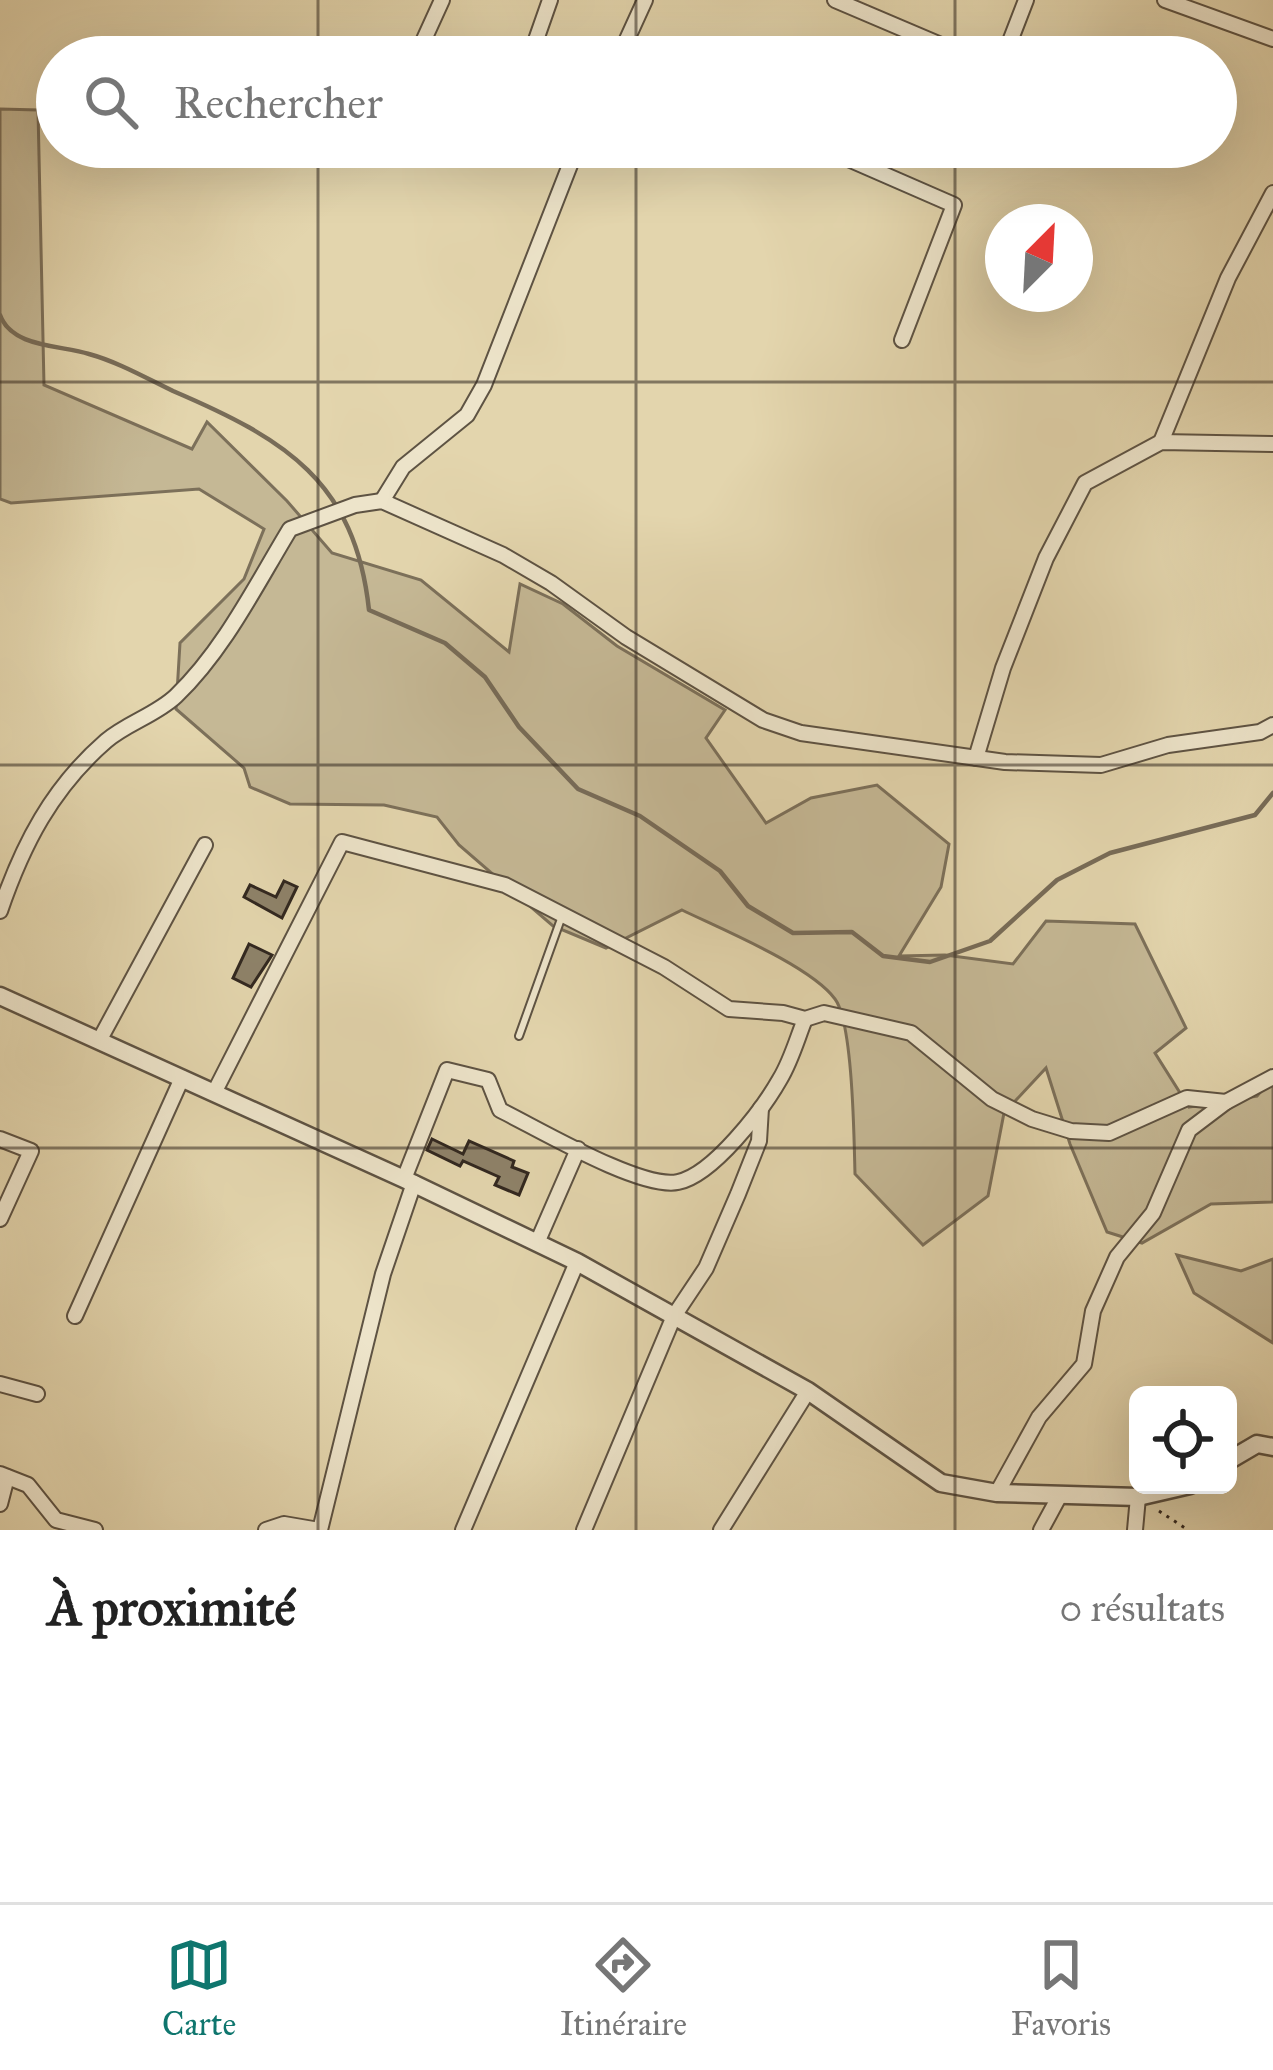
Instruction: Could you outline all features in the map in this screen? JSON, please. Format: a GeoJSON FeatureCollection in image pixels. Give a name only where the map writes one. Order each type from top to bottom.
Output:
{"type":"FeatureCollection","features":[{"type":"Feature","properties":{"kind":"street"},"geometry":{"type":"LineString","coordinates":[[426,36],[442,0]]}},
{"type":"Feature","properties":{"kind":"street"},"geometry":{"type":"LineString","coordinates":[[537,36],[550,0]]}},
{"type":"Feature","properties":{"kind":"street"},"geometry":{"type":"LineString","coordinates":[[629,36],[645,0]]}},
{"type":"Feature","properties":{"kind":"street"},"geometry":{"type":"LineString","coordinates":[[835,0],[919,36]]}},
{"type":"Feature","properties":{"kind":"street"},"geometry":{"type":"LineString","coordinates":[[1012,36],[1026,0]]}},
{"type":"Feature","properties":{"kind":"street"},"geometry":{"type":"LineString","coordinates":[[1165,0],[1273,39]]}},
{"type":"Feature","properties":{"kind":"street"},"geometry":{"type":"LineString","coordinates":[[382,501],[404,467],[467,415],[484,385],[569,168]]}},
{"type":"Feature","properties":{"kind":"street"},"geometry":{"type":"LineString","coordinates":[[869,168],[954,205],[902,340]]}},
{"type":"Feature","properties":{"kind":"street"},"geometry":{"type":"LineString","coordinates":[[1160,442],[1228,278],[1273,193]]}},
{"type":"Feature","properties":{"kind":"street"},"geometry":{"type":"LineString","coordinates":[[976,758],[1046,558],[1085,483],[1160,442],[1273,443]]}},
{"type":"Feature","properties":{"kind":"street"},"geometry":{"type":"LineString","coordinates":[[0,911],[21,852],[60,789],[108,739],[175,698],[250,601],[290,530],[355,505],[382,501],[551,583],[626,637],[763,720],[800,733],[976,758],[1102,765],[1168,745],[1260,732],[1273,725]]}},
{"type":"Feature","properties":{"kind":"street"},"geometry":{"type":"LineString","coordinates":[[214,1093],[342,842],[505,885],[664,967],[729,1009],[783,1012],[805,1019],[824,1012],[911,1033],[992,1099],[1071,1131],[1109,1133],[1186,1099],[1226,1102]]}},
{"type":"Feature","properties":{"kind":"street"},"geometry":{"type":"LineString","coordinates":[[99,1041],[206,845]]}},
{"type":"Feature","properties":{"kind":"street"},"geometry":{"type":"LineString","coordinates":[[0,996],[577,1262],[808,1391],[940,1483],[997,1493],[1151,1494]]}},
{"type":"Feature","properties":{"kind":"street"},"geometry":{"type":"LineString","coordinates":[[266,1530],[284,1524],[319,1530],[409,1181],[448,1070],[488,1080],[500,1110],[641,1178],[675,1184],[698,1174],[761,1108],[782,1076],[805,1019]]}},
{"type":"Feature","properties":{"kind":"street"},"geometry":{"type":"LineString","coordinates":[[997,1493],[1039,1417],[1084,1364],[1093,1310],[1117,1257],[1153,1213],[1190,1130],[1226,1102],[1273,1077]]}},
{"type":"Feature","properties":{"kind":"street"},"geometry":{"type":"LineString","coordinates":[[75,1316],[182,1078]]}},
{"type":"Feature","properties":{"kind":"street"},"geometry":{"type":"LineString","coordinates":[[584,1530],[674,1316],[706,1268],[738,1194],[759,1141],[761,1108]]}},
{"type":"Feature","properties":{"kind":"street"},"geometry":{"type":"LineString","coordinates":[[0,1138],[31,1151],[0,1219]]}},
{"type":"Feature","properties":{"kind":"street"},"geometry":{"type":"LineString","coordinates":[[537,1243],[578,1149]]}},
{"type":"Feature","properties":{"kind":"street"},"geometry":{"type":"LineString","coordinates":[[463,1530],[577,1262]]}},
{"type":"Feature","properties":{"kind":"street"},"geometry":{"type":"LineString","coordinates":[[0,1384],[37,1394]]}},
{"type":"Feature","properties":{"kind":"street"},"geometry":{"type":"LineString","coordinates":[[721,1530],[808,1391]]}},
{"type":"Feature","properties":{"kind":"street"},"geometry":{"type":"LineString","coordinates":[[1237,1456],[1257,1444],[1273,1448]]}},
{"type":"Feature","properties":{"kind":"street"},"geometry":{"type":"LineString","coordinates":[[0,1504],[3,1476],[28,1485],[56,1520],[95,1530]]}},
{"type":"Feature","properties":{"kind":"street"},"geometry":{"type":"LineString","coordinates":[[1041,1530],[1060,1495]]}},
{"type":"Feature","properties":{"kind":"street"},"geometry":{"type":"LineString","coordinates":[[1135,1530],[1138,1497]]}},
{"type":"Feature","properties":{"kind":"lane"},"geometry":{"type":"LineString","coordinates":[[519,1036],[562,916]]}},
{"type":"Feature","properties":{"kind":"path"},"geometry":{"type":"LineString","coordinates":[[1138,1497],[1188,1530]]}},
{"type":"Feature","properties":{"kind":"shaded area"},"geometry":{"type":"Polygon","coordinates":[[[0,109],[36,110],[44,385],[192,449],[207,422],[332,553],[421,580],[509,652],[520,584],[563,604],[617,646],[725,710],[706,738],[766,823],[811,798],[877,785],[949,844],[941,887],[899,956],[945,955],[1013,964],[1046,921],[1135,924],[1186,1028],[1155,1053],[1189,1107],[1257,1096],[1273,1077],[1273,1202],[1211,1204],[1142,1243],[1107,1232],[1070,1144],[1046,1068],[1004,1113],[988,1196],[923,1245],[855,1174],[846,1032],[835,999],[823,986],[764,949],[682,910],[606,948],[553,926],[459,845],[437,817],[384,805],[290,804],[250,787],[244,768],[176,709],[180,643],[244,579],[264,529],[199,489],[11,503],[0,499],[0,109]]]}},
{"type":"Feature","properties":{"kind":"shaded area"},"geometry":{"type":"Polygon","coordinates":[[[1177,1255],[1241,1271],[1273,1259],[1273,1343],[1194,1293],[1177,1255]]]}},
{"type":"Feature","properties":{"kind":"building"},"geometry":{"type":"Polygon","coordinates":[[[284,881],[297,887],[282,918],[244,897],[250,885],[276,897],[284,881]]]}},
{"type":"Feature","properties":{"kind":"building"},"geometry":{"type":"Polygon","coordinates":[[[249,944],[272,955],[251,987],[233,978],[249,944]]]}},
{"type":"Feature","properties":{"kind":"building"},"geometry":{"type":"Polygon","coordinates":[[[432,1139],[463,1154],[469,1141],[514,1161],[512,1167],[528,1173],[519,1195],[495,1185],[499,1177],[427,1150],[432,1139]]]}},
{"type":"Feature","properties":{"kind":"waterway"},"geometry":{"type":"LineString","coordinates":[[0,315],[15,334],[121,366],[281,447],[308,470],[348,528],[369,610],[445,643],[485,677],[519,727],[578,789],[640,816],[720,871],[748,906],[793,933],[852,932],[883,956],[930,962],[990,941],[1057,880],[1110,853],[1255,815],[1273,793]]}}]}
